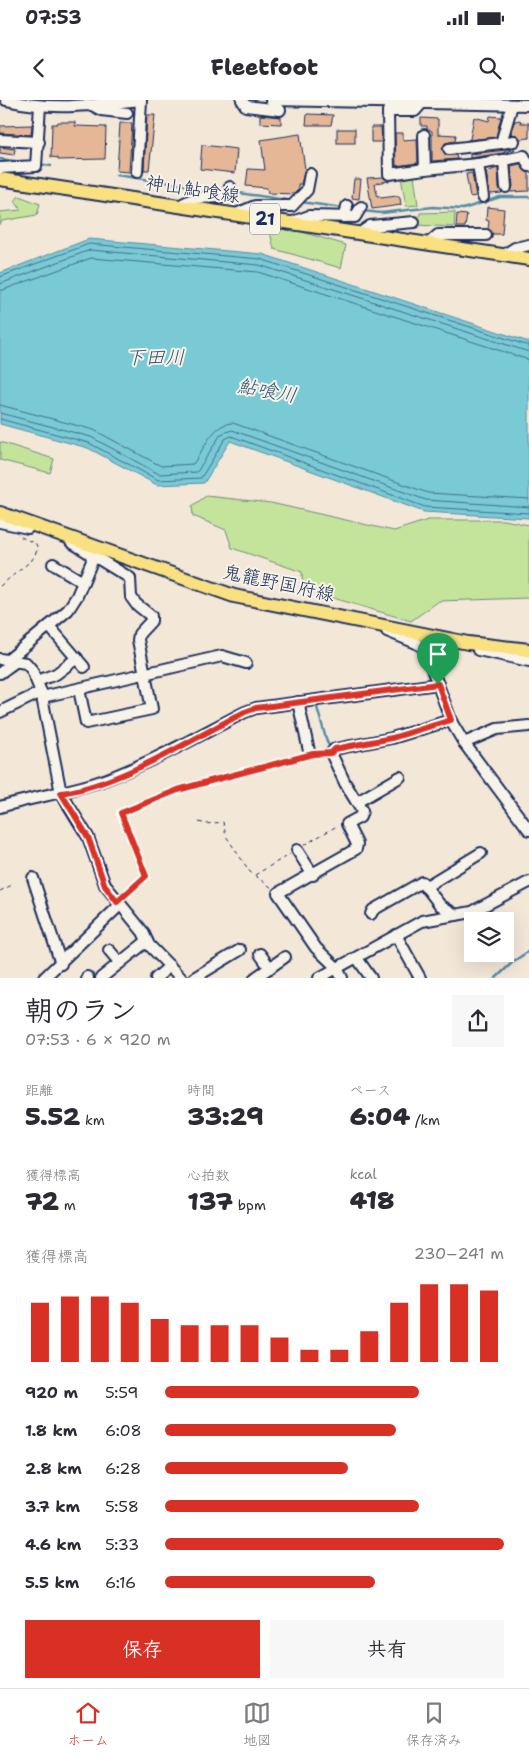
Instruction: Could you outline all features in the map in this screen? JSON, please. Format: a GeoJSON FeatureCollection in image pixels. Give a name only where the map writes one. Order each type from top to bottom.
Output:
{"type":"FeatureCollection","features":[{"type":"Feature","properties":{"kind":"main road","name":"神山鮎喰線"},"geometry":{"type":"LineString","coordinates":[[0,179],[527,257]]}},
{"type":"Feature","properties":{"kind":"main road","name":"鬼籠野国府線"},"geometry":{"type":"LineString","coordinates":[[0,513],[234,596],[383,624],[465,642],[511,650],[529,650]]}},
{"type":"Feature","properties":{"kind":"street"},"geometry":{"type":"LineString","coordinates":[[6,100],[40,106],[78,103],[92,105],[141,100],[137,172]]}},
{"type":"Feature","properties":{"kind":"street"},"geometry":{"type":"LineString","coordinates":[[242,100],[246,106],[280,110]]}},
{"type":"Feature","properties":{"kind":"street"},"geometry":{"type":"LineString","coordinates":[[271,100],[529,105]]}},
{"type":"Feature","properties":{"kind":"street"},"geometry":{"type":"LineString","coordinates":[[416,102],[415,112],[388,112],[389,174],[478,164],[526,154],[529,166]]}},
{"type":"Feature","properties":{"kind":"street"},"geometry":{"type":"LineString","coordinates":[[92,105],[101,110],[127,113]]}},
{"type":"Feature","properties":{"kind":"street"},"geometry":{"type":"LineString","coordinates":[[501,143],[512,105]]}},
{"type":"Feature","properties":{"kind":"street"},"geometry":{"type":"LineString","coordinates":[[0,168],[37,164],[40,106]]}},
{"type":"Feature","properties":{"kind":"street"},"geometry":{"type":"LineString","coordinates":[[424,135],[425,169]]}},
{"type":"Feature","properties":{"kind":"street"},"geometry":{"type":"LineString","coordinates":[[0,140],[39,142]]}},
{"type":"Feature","properties":{"kind":"street"},"geometry":{"type":"LineString","coordinates":[[449,149],[514,141]]}},
{"type":"Feature","properties":{"kind":"street"},"geometry":{"type":"LineString","coordinates":[[504,160],[506,187]]}},
{"type":"Feature","properties":{"kind":"street"},"geometry":{"type":"LineString","coordinates":[[478,164],[483,197]]}},
{"type":"Feature","properties":{"kind":"street"},"geometry":{"type":"LineString","coordinates":[[236,214],[255,206],[292,206],[299,201],[307,190],[310,174]]}},
{"type":"Feature","properties":{"kind":"street"},"geometry":{"type":"LineString","coordinates":[[178,206],[196,198],[219,198],[229,191]]}},
{"type":"Feature","properties":{"kind":"street"},"geometry":{"type":"LineString","coordinates":[[290,223],[309,216],[349,213],[361,207]]}},
{"type":"Feature","properties":{"kind":"street"},"geometry":{"type":"LineString","coordinates":[[360,233],[370,226],[414,222]]}},
{"type":"Feature","properties":{"kind":"street"},"geometry":{"type":"LineString","coordinates":[[429,243],[438,235],[486,235]]}},
{"type":"Feature","properties":{"kind":"street"},"geometry":{"type":"LineString","coordinates":[[504,255],[514,248],[529,245]]}},
{"type":"Feature","properties":{"kind":"street"},"geometry":{"type":"LineString","coordinates":[[0,522],[56,533],[59,538],[91,554],[130,578],[131,597],[136,604],[151,616],[151,621],[139,634],[138,640],[152,709],[86,724],[79,689]]}},
{"type":"Feature","properties":{"kind":"street"},"geometry":{"type":"LineString","coordinates":[[0,673],[8,660],[68,610],[78,596],[92,561],[91,554]]}},
{"type":"Feature","properties":{"kind":"street"},"geometry":{"type":"LineString","coordinates":[[53,564],[83,582]]}},
{"type":"Feature","properties":{"kind":"street"},"geometry":{"type":"LineString","coordinates":[[383,624],[386,631],[422,647],[451,720],[464,743],[529,830]]}},
{"type":"Feature","properties":{"kind":"street"},"geometry":{"type":"LineString","coordinates":[[49,626],[84,667]]}},
{"type":"Feature","properties":{"kind":"street"},"geometry":{"type":"LineString","coordinates":[[465,642],[470,649],[529,661]]}},
{"type":"Feature","properties":{"kind":"street"},"geometry":{"type":"LineString","coordinates":[[0,712],[42,695],[79,689],[222,656],[246,663]]}},
{"type":"Feature","properties":{"kind":"street"},"geometry":{"type":"LineString","coordinates":[[38,681],[56,674],[77,658]]}},
{"type":"Feature","properties":{"kind":"street"},"geometry":{"type":"LineString","coordinates":[[8,660],[26,663],[38,681],[61,793],[88,837],[105,886],[143,932],[147,941],[181,978]]}},
{"type":"Feature","properties":{"kind":"street"},"geometry":{"type":"LineString","coordinates":[[0,807],[72,791],[132,769],[245,712],[298,702],[438,684]]}},
{"type":"Feature","properties":{"kind":"street"},"geometry":{"type":"LineString","coordinates":[[298,702],[306,754]]}},
{"type":"Feature","properties":{"kind":"street"},"geometry":{"type":"LineString","coordinates":[[342,978],[337,968],[316,948],[278,893],[313,875],[356,849],[357,844],[347,824],[360,817],[362,811],[333,760],[331,753],[335,749],[392,738],[451,720]]}},
{"type":"Feature","properties":{"kind":"street"},"geometry":{"type":"LineString","coordinates":[[464,743],[497,729],[529,726]]}},
{"type":"Feature","properties":{"kind":"street"},"geometry":{"type":"LineString","coordinates":[[357,802],[400,777]]}},
{"type":"Feature","properties":{"kind":"street"},"geometry":{"type":"LineString","coordinates":[[297,850],[313,875]]}},
{"type":"Feature","properties":{"kind":"street"},"geometry":{"type":"LineString","coordinates":[[371,914],[374,910],[422,881],[481,853]]}},
{"type":"Feature","properties":{"kind":"street"},"geometry":{"type":"LineString","coordinates":[[422,881],[440,905],[456,915]]}},
{"type":"Feature","properties":{"kind":"street"},"geometry":{"type":"LineString","coordinates":[[319,978],[422,921],[472,912],[529,882]]}},
{"type":"Feature","properties":{"kind":"street"},"geometry":{"type":"LineString","coordinates":[[38,884],[61,964]]}},
{"type":"Feature","properties":{"kind":"street"},"geometry":{"type":"LineString","coordinates":[[44,978],[61,964],[118,904]]}},
{"type":"Feature","properties":{"kind":"street"},"geometry":{"type":"LineString","coordinates":[[396,935],[420,978]]}},
{"type":"Feature","properties":{"kind":"street"},"geometry":{"type":"LineString","coordinates":[[101,978],[147,941]]}},
{"type":"Feature","properties":{"kind":"street"},"geometry":{"type":"LineString","coordinates":[[110,950],[120,962]]}},
{"type":"Feature","properties":{"kind":"street"},"geometry":{"type":"LineString","coordinates":[[194,978],[240,950]]}},
{"type":"Feature","properties":{"kind":"street"},"geometry":{"type":"LineString","coordinates":[[260,954],[270,968]]}},
{"type":"Feature","properties":{"kind":"street"},"geometry":{"type":"LineString","coordinates":[[255,978],[285,957]]}},
{"type":"Feature","properties":{"kind":"street"},"geometry":{"type":"LineString","coordinates":[[357,958],[371,978]]}},
{"type":"Feature","properties":{"kind":"street"},"geometry":{"type":"LineString","coordinates":[[156,978],[170,966]]}},
{"type":"Feature","properties":{"kind":"path"},"geometry":{"type":"LineString","coordinates":[[0,586],[32,560],[38,549],[36,544],[16,534]]}},
{"type":"Feature","properties":{"kind":"path"},"geometry":{"type":"LineString","coordinates":[[118,904],[146,876],[121,813],[178,790],[306,754]]}},
{"type":"Feature","properties":{"kind":"path"},"geometry":{"type":"LineString","coordinates":[[199,822],[206,824],[223,822],[226,836],[250,872],[278,893]]}},
{"type":"Feature","properties":{"kind":"path"},"geometry":{"type":"LineString","coordinates":[[0,891],[14,884]]}},
{"type":"Feature","properties":{"kind":"green space"},"geometry":{"type":"Polygon","coordinates":[[[414,175],[418,205],[406,206],[401,177],[414,175]]]}},
{"type":"Feature","properties":{"kind":"green space"},"geometry":{"type":"Polygon","coordinates":[[[19,196],[40,204],[37,215],[2,221],[0,225],[0,212],[21,210],[15,201],[19,196]]]}},
{"type":"Feature","properties":{"kind":"green space"},"geometry":{"type":"Polygon","coordinates":[[[455,212],[454,227],[417,225],[420,213],[455,212]]]}},
{"type":"Feature","properties":{"kind":"green space"},"geometry":{"type":"Polygon","coordinates":[[[269,228],[292,229],[346,245],[341,268],[274,249],[269,228]]]}},
{"type":"Feature","properties":{"kind":"green space"},"geometry":{"type":"Polygon","coordinates":[[[0,442],[54,459],[50,473],[0,460],[0,442]]]}},
{"type":"Feature","properties":{"kind":"green space"},"geometry":{"type":"Polygon","coordinates":[[[206,496],[271,503],[394,531],[428,520],[504,520],[529,525],[529,598],[439,601],[411,621],[303,589],[302,572],[232,548],[226,530],[193,516],[192,506],[206,496]]]}},
{"type":"Feature","properties":{"kind":"water","name":"下田川"},"geometry":{"type":"Polygon","coordinates":[[[89,239],[262,254],[529,342],[529,518],[424,512],[230,441],[204,483],[157,485],[88,448],[0,424],[0,273],[89,239]]]}},
{"type":"Feature","properties":{"kind":"building"},"geometry":{"type":"Polygon","coordinates":[[[307,114],[333,115],[331,125],[306,125],[307,114]]]}},
{"type":"Feature","properties":{"kind":"building"},"geometry":{"type":"Polygon","coordinates":[[[147,115],[155,115],[149,170],[144,170],[147,115]]]}},
{"type":"Feature","properties":{"kind":"building"},"geometry":{"type":"Polygon","coordinates":[[[260,115],[281,117],[281,124],[260,123],[260,115]]]}},
{"type":"Feature","properties":{"kind":"building"},"geometry":{"type":"Polygon","coordinates":[[[490,116],[501,117],[496,137],[468,140],[470,139],[474,117],[489,121],[490,116]]]}},
{"type":"Feature","properties":{"kind":"building"},"geometry":{"type":"Polygon","coordinates":[[[421,118],[438,119],[438,134],[456,135],[455,141],[445,143],[442,149],[447,155],[456,155],[457,159],[432,161],[432,131],[427,129],[427,126],[421,126],[421,118]]]}},
{"type":"Feature","properties":{"kind":"building"},"geometry":{"type":"Polygon","coordinates":[[[520,120],[521,123],[529,123],[529,138],[520,139],[517,135],[511,135],[515,121],[520,120]]]}},
{"type":"Feature","properties":{"kind":"building"},"geometry":{"type":"Polygon","coordinates":[[[58,122],[75,122],[75,126],[106,127],[105,159],[58,160],[58,158],[51,157],[52,124],[57,124],[58,122]]]}},
{"type":"Feature","properties":{"kind":"building"},"geometry":{"type":"Polygon","coordinates":[[[120,123],[132,123],[129,172],[117,171],[120,123]]]}},
{"type":"Feature","properties":{"kind":"building"},"geometry":{"type":"Polygon","coordinates":[[[32,125],[31,135],[0,133],[0,126],[32,125]]]}},
{"type":"Feature","properties":{"kind":"building"},"geometry":{"type":"Polygon","coordinates":[[[371,127],[381,127],[382,142],[371,142],[371,127]]]}},
{"type":"Feature","properties":{"kind":"building"},"geometry":{"type":"Polygon","coordinates":[[[337,129],[355,129],[355,143],[337,143],[337,129]]]}},
{"type":"Feature","properties":{"kind":"building"},"geometry":{"type":"Polygon","coordinates":[[[395,133],[403,133],[403,140],[417,139],[418,163],[396,166],[395,133]]]}},
{"type":"Feature","properties":{"kind":"building"},"geometry":{"type":"Polygon","coordinates":[[[300,134],[305,169],[301,184],[298,184],[299,189],[294,194],[268,193],[267,188],[246,186],[248,169],[265,170],[261,140],[300,134]]]}},
{"type":"Feature","properties":{"kind":"building"},"geometry":{"type":"Polygon","coordinates":[[[202,145],[237,149],[235,173],[200,169],[202,145]]]}},
{"type":"Feature","properties":{"kind":"building"},"geometry":{"type":"Polygon","coordinates":[[[0,147],[15,149],[14,155],[0,153],[0,147]]]}},
{"type":"Feature","properties":{"kind":"building"},"geometry":{"type":"Polygon","coordinates":[[[515,149],[503,153],[470,158],[470,154],[515,149]]]}},
{"type":"Feature","properties":{"kind":"building"},"geometry":{"type":"Polygon","coordinates":[[[520,164],[529,173],[529,191],[511,192],[513,186],[511,166],[520,164]]]}},
{"type":"Feature","properties":{"kind":"building"},"geometry":{"type":"Polygon","coordinates":[[[498,168],[499,188],[502,193],[490,194],[486,172],[498,168]]]}},
{"type":"Feature","properties":{"kind":"building"},"geometry":{"type":"Polygon","coordinates":[[[472,173],[476,196],[470,197],[466,174],[472,173]]]}},
{"type":"Feature","properties":{"kind":"building"},"geometry":{"type":"Polygon","coordinates":[[[383,177],[390,181],[375,183],[377,196],[381,198],[397,196],[400,198],[401,205],[372,209],[367,178],[383,177]]]}},
{"type":"Feature","properties":{"kind":"building"},"geometry":{"type":"Polygon","coordinates":[[[354,179],[361,179],[359,199],[352,198],[354,179]]]}},
{"type":"Feature","properties":{"kind":"building"},"geometry":{"type":"Polygon","coordinates":[[[487,207],[504,209],[502,234],[493,234],[488,229],[489,221],[486,220],[487,207]]]}},
{"type":"Feature","properties":{"kind":"building"},"geometry":{"type":"Polygon","coordinates":[[[457,214],[467,215],[465,227],[456,227],[457,214]]]}},
{"type":"Feature","properties":{"kind":"waterway"},"geometry":{"type":"LineString","coordinates":[[0,159],[22,162]]}},
{"type":"Feature","properties":{"kind":"waterway"},"geometry":{"type":"LineString","coordinates":[[38,164],[51,166]]}},
{"type":"Feature","properties":{"kind":"waterway"},"geometry":{"type":"LineString","coordinates":[[116,175],[226,191]]}},
{"type":"Feature","properties":{"kind":"waterway"},"geometry":{"type":"LineString","coordinates":[[232,192],[293,201]]}},
{"type":"Feature","properties":{"kind":"waterway"},"geometry":{"type":"LineString","coordinates":[[363,211],[381,213],[433,207],[463,209],[500,197],[529,197]]}},
{"type":"Feature","properties":{"kind":"waterway"},"geometry":{"type":"LineString","coordinates":[[301,202],[343,208]]}},
{"type":"Feature","properties":{"kind":"waterway"},"geometry":{"type":"LineString","coordinates":[[316,704],[327,742],[330,747],[333,746]]}},
{"type":"Feature","properties":{"kind":"waterway"},"geometry":{"type":"LineString","coordinates":[[496,978],[514,961],[529,951]]}},
{"type":"Feature","properties":{"kind":"route"},"geometry":{"type":"LineString","coordinates":[[438,684],[451,720],[405,735],[335,749],[331,753],[313,754],[178,790],[121,813],[146,876],[117,902],[105,886],[88,837],[61,793],[72,791],[132,769],[256,708],[365,692],[438,684]]}},
{"type":"Feature","properties":{"kind":"water label","name":"鮎喰川"},"geometry":{"type":"Point","coordinates":[267,390]}}]}
